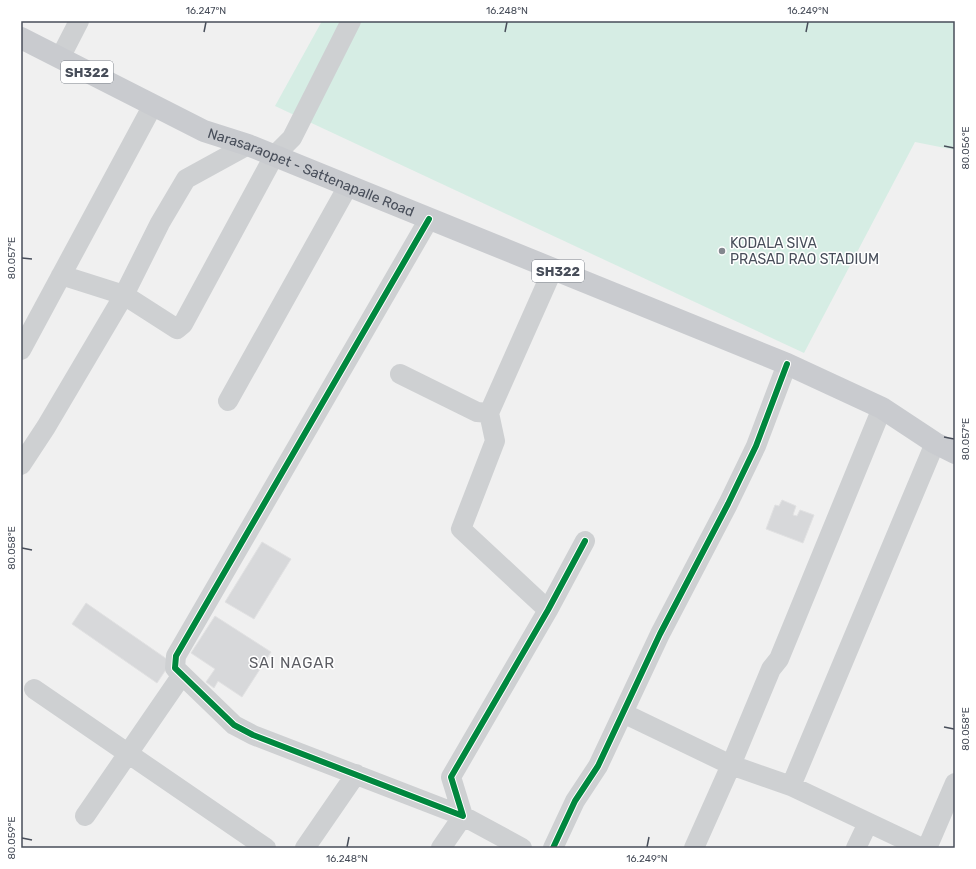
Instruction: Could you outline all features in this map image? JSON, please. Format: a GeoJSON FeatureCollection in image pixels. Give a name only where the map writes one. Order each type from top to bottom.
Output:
{"type":"FeatureCollection","features":[{"type":"Feature","properties":{"kind":"main road","name":"Narasaraopet - Sattenapalle Road"},"geometry":{"type":"LineString","coordinates":[[21,38],[204,131],[248,145],[786,364],[882,408],[935,443],[955,453]]}},
{"type":"Feature","properties":{"kind":"street"},"geometry":{"type":"LineString","coordinates":[[60,58],[79,21]]}},
{"type":"Feature","properties":{"kind":"street"},"geometry":{"type":"LineString","coordinates":[[61,275],[124,296],[177,329],[183,324],[274,156],[292,138],[351,21]]}},
{"type":"Feature","properties":{"kind":"street"},"geometry":{"type":"LineString","coordinates":[[21,350],[153,105]]}},
{"type":"Feature","properties":{"kind":"street"},"geometry":{"type":"LineString","coordinates":[[21,465],[46,428],[124,296],[160,223],[186,179],[248,145]]}},
{"type":"Feature","properties":{"kind":"street"},"geometry":{"type":"LineString","coordinates":[[228,401],[348,186]]}},
{"type":"Feature","properties":{"kind":"street"},"geometry":{"type":"LineString","coordinates":[[429,219],[176,656],[175,668],[234,725],[253,735],[463,816],[522,848]]}},
{"type":"Feature","properties":{"kind":"street"},"geometry":{"type":"LineString","coordinates":[[548,610],[460,529],[495,441],[489,413],[553,269]]}},
{"type":"Feature","properties":{"kind":"street"},"geometry":{"type":"LineString","coordinates":[[553,848],[575,801],[598,766],[660,634],[728,504],[756,446],[786,364]]}},
{"type":"Feature","properties":{"kind":"street"},"geometry":{"type":"LineString","coordinates":[[400,374],[477,412],[489,413]]}},
{"type":"Feature","properties":{"kind":"street"},"geometry":{"type":"LineString","coordinates":[[694,848],[771,669],[779,659],[882,408]]}},
{"type":"Feature","properties":{"kind":"street"},"geometry":{"type":"LineString","coordinates":[[791,786],[935,443]]}},
{"type":"Feature","properties":{"kind":"street"},"geometry":{"type":"LineString","coordinates":[[463,816],[451,777],[548,610],[585,541]]}},
{"type":"Feature","properties":{"kind":"street"},"geometry":{"type":"LineString","coordinates":[[86,816],[182,675]]}},
{"type":"Feature","properties":{"kind":"street"},"geometry":{"type":"LineString","coordinates":[[34,690],[266,848]]}},
{"type":"Feature","properties":{"kind":"street"},"geometry":{"type":"LineString","coordinates":[[622,713],[731,765],[791,786],[922,848]]}},
{"type":"Feature","properties":{"kind":"street"},"geometry":{"type":"LineString","coordinates":[[305,848],[356,774]]}},
{"type":"Feature","properties":{"kind":"street"},"geometry":{"type":"LineString","coordinates":[[927,848],[955,783]]}},
{"type":"Feature","properties":{"kind":"street"},"geometry":{"type":"LineString","coordinates":[[441,848],[463,816]]}},
{"type":"Feature","properties":{"kind":"street"},"geometry":{"type":"LineString","coordinates":[[856,848],[868,823]]}},
{"type":"Feature","properties":{"kind":"green space","name":"KODALA SIVA PRASAD RAO STADIUM"},"geometry":{"type":"Polygon","coordinates":[[[322,21],[955,21],[955,150],[915,142],[804,353],[275,106],[322,21]]]}},
{"type":"Feature","properties":{"kind":"building"},"geometry":{"type":"Polygon","coordinates":[[[782,500],[796,506],[793,515],[797,516],[800,510],[814,515],[803,543],[766,529],[775,505],[779,506],[782,500]]]}},
{"type":"Feature","properties":{"kind":"building"},"geometry":{"type":"Polygon","coordinates":[[[262,542],[291,559],[254,619],[225,602],[262,542]]]}},
{"type":"Feature","properties":{"kind":"building"},"geometry":{"type":"Polygon","coordinates":[[[86,603],[171,662],[157,683],[72,624],[86,603]]]}},
{"type":"Feature","properties":{"kind":"building"},"geometry":{"type":"Polygon","coordinates":[[[215,616],[271,652],[242,697],[218,681],[214,688],[206,682],[215,669],[191,653],[215,616]]]}},
{"type":"Feature","properties":{"kind":"cycle path"},"geometry":{"type":"LineString","coordinates":[[429,219],[176,656],[175,668],[234,725],[253,735],[463,816],[451,777],[548,610],[585,541]]}},
{"type":"Feature","properties":{"kind":"cycle path"},"geometry":{"type":"LineString","coordinates":[[553,848],[575,801],[598,766],[660,634],[728,504],[756,446],[787,364]]}},
{"type":"Feature","properties":{"kind":"place","name":"KODALA SIVA PRASAD RAO STADIUM"},"geometry":{"type":"Point","coordinates":[722,251]}},
{"type":"Feature","properties":{"kind":"district","name":"SAI NAGAR"},"geometry":{"type":"Point","coordinates":[292,663]}}]}
